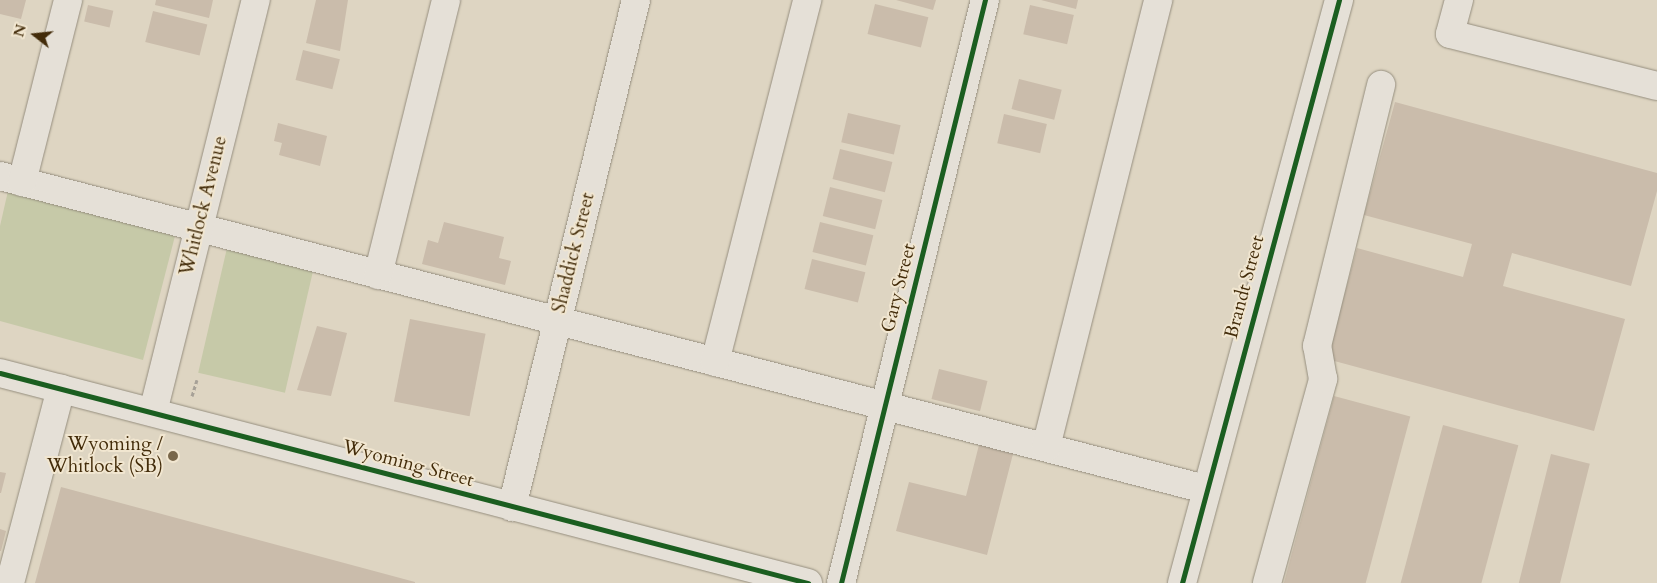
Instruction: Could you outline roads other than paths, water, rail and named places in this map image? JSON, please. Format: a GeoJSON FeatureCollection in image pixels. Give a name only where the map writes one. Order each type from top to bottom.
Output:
{"type":"FeatureCollection","features":[{"type":"Feature","properties":{"kind":"street"},"geometry":{"type":"LineString","coordinates":[[68,0],[11,179],[1205,489]]}},
{"type":"Feature","properties":{"kind":"street","name":"Whitlock Avenue"},"geometry":{"type":"LineString","coordinates":[[153,412],[256,0]]}},
{"type":"Feature","properties":{"kind":"street"},"geometry":{"type":"LineString","coordinates":[[378,275],[446,0]]}},
{"type":"Feature","properties":{"kind":"street","name":"Shaddick Street"},"geometry":{"type":"LineString","coordinates":[[512,507],[636,0]]}},
{"type":"Feature","properties":{"kind":"street"},"geometry":{"type":"LineString","coordinates":[[715,362],[807,0]]}},
{"type":"Feature","properties":{"kind":"street","name":"Gary Street"},"geometry":{"type":"LineString","coordinates":[[841,583],[985,0]]}},
{"type":"Feature","properties":{"kind":"street"},"geometry":{"type":"LineString","coordinates":[[1046,447],[1158,0]]}},
{"type":"Feature","properties":{"kind":"street","name":"Brandt Street"},"geometry":{"type":"LineString","coordinates":[[1182,583],[1205,489],[1338,0]]}},
{"type":"Feature","properties":{"kind":"street"},"geometry":{"type":"LineString","coordinates":[[1459,0],[1450,34],[1657,86]]}},
{"type":"Feature","properties":{"kind":"street"},"geometry":{"type":"LineString","coordinates":[[1267,583],[1323,379],[1317,346],[1381,85]]}},
{"type":"Feature","properties":{"kind":"street","name":"Wyoming Street"},"geometry":{"type":"LineString","coordinates":[[0,373],[808,583]]}},
{"type":"Feature","properties":{"kind":"street"},"geometry":{"type":"LineString","coordinates":[[10,583],[61,389]]}},
{"type":"Feature","properties":{"kind":"place","name":"Wyoming / Whitlock (SB)"},"geometry":{"type":"Point","coordinates":[173,456]}}]}
